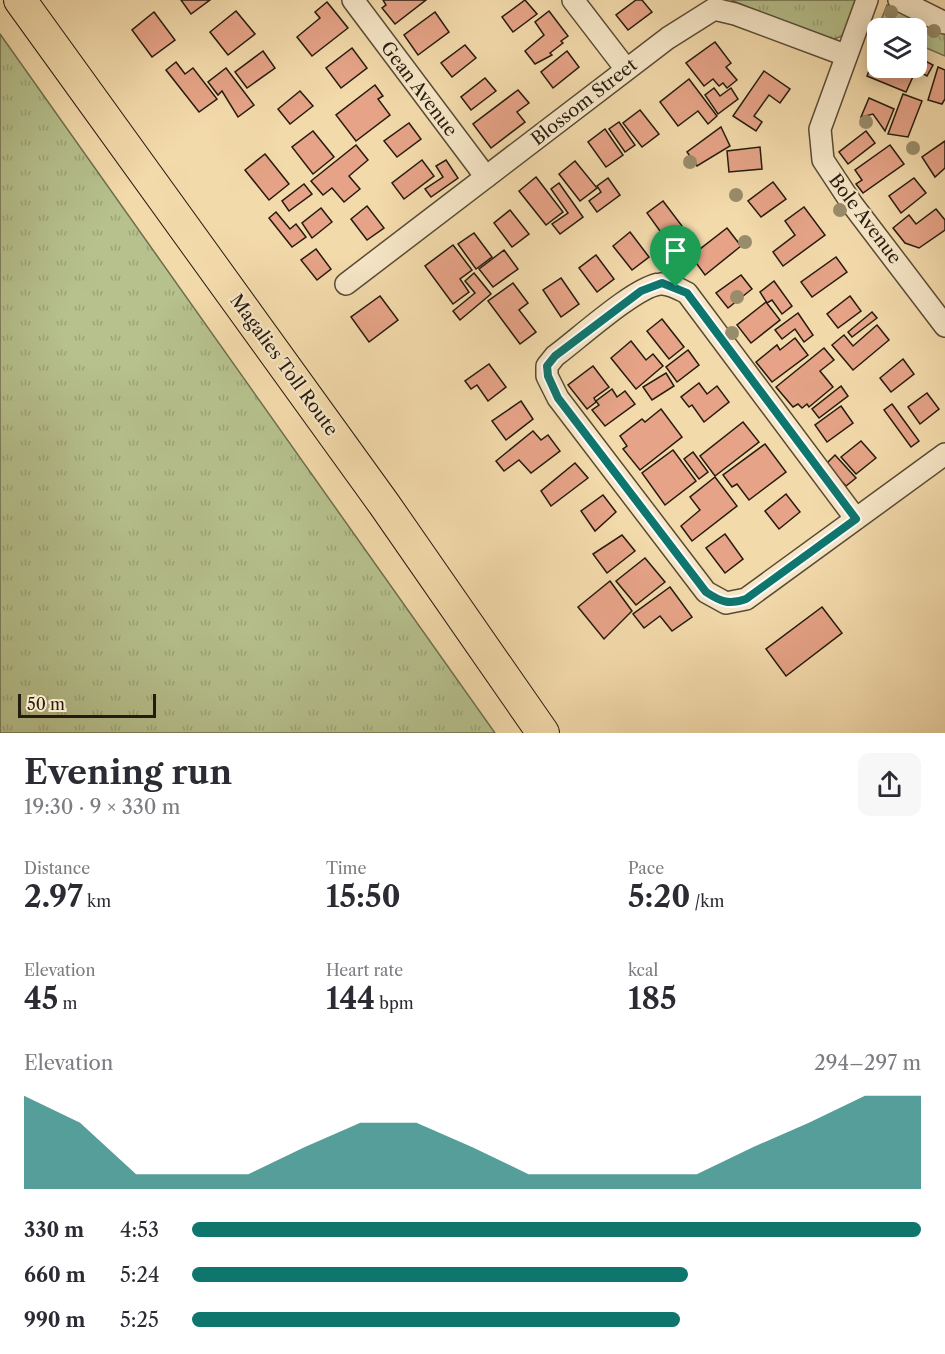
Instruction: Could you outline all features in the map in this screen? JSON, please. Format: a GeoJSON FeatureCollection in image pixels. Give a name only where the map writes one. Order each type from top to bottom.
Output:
{"type":"FeatureCollection","features":[{"type":"Feature","properties":{"kind":"highway","name":"Magalies Toll Route"},"geometry":{"type":"LineString","coordinates":[[20,0],[384,504],[543,733]]}},
{"type":"Feature","properties":{"kind":"highway","name":"Magalies Toll Route"},"geometry":{"type":"LineString","coordinates":[[0,3],[89,124],[517,733]]}},
{"type":"Feature","properties":{"kind":"street","name":"Gean Avenue"},"geometry":{"type":"LineString","coordinates":[[353,0],[486,177]]}},
{"type":"Feature","properties":{"kind":"street"},"geometry":{"type":"LineString","coordinates":[[573,0],[626,69]]}},
{"type":"Feature","properties":{"kind":"street","name":"Bole Avenue"},"geometry":{"type":"LineString","coordinates":[[867,0],[845,55],[820,129],[823,160],[852,204],[945,326]]}},
{"type":"Feature","properties":{"kind":"street"},"geometry":{"type":"LineString","coordinates":[[899,0],[945,23]]}},
{"type":"Feature","properties":{"kind":"street","name":"Blossom Street"},"geometry":{"type":"LineString","coordinates":[[346,284],[714,4],[845,55]]}},
{"type":"Feature","properties":{"kind":"street"},"geometry":{"type":"LineString","coordinates":[[856,519],[687,293],[676,287],[662,283],[641,291],[555,356],[547,366],[548,376],[558,398],[706,592],[726,603],[746,599],[856,519],[945,454]]}},
{"type":"Feature","properties":{"kind":"green space"},"geometry":{"type":"Polygon","coordinates":[[[731,0],[858,0],[842,36],[829,41],[731,0]]]}},
{"type":"Feature","properties":{"kind":"green space"},"geometry":{"type":"Polygon","coordinates":[[[887,5],[914,18],[882,18],[887,5]]]}},
{"type":"Feature","properties":{"kind":"green space"},"geometry":{"type":"Polygon","coordinates":[[[927,24],[945,33],[945,56],[927,48],[927,24]]]}},
{"type":"Feature","properties":{"kind":"green space"},"geometry":{"type":"Polygon","coordinates":[[[0,34],[495,733],[0,733],[0,34]]]}},
{"type":"Feature","properties":{"kind":"building"},"geometry":{"type":"Polygon","coordinates":[[[181,0],[210,0],[191,14],[181,0]]]}},
{"type":"Feature","properties":{"kind":"building"},"geometry":{"type":"Polygon","coordinates":[[[383,0],[426,0],[395,24],[382,8],[386,5],[383,0]]]}},
{"type":"Feature","properties":{"kind":"building"},"geometry":{"type":"Polygon","coordinates":[[[525,0],[537,14],[513,32],[502,17],[525,0]]]}},
{"type":"Feature","properties":{"kind":"building"},"geometry":{"type":"Polygon","coordinates":[[[636,0],[642,0],[652,12],[628,30],[616,15],[636,0]]]}},
{"type":"Feature","properties":{"kind":"building"},"geometry":{"type":"Polygon","coordinates":[[[327,2],[348,28],[312,56],[297,37],[320,18],[315,12],[327,2]]]}},
{"type":"Feature","properties":{"kind":"building"},"geometry":{"type":"Polygon","coordinates":[[[236,11],[255,34],[228,55],[210,32],[236,11]]]}},
{"type":"Feature","properties":{"kind":"building"},"geometry":{"type":"Polygon","coordinates":[[[549,11],[568,36],[550,53],[552,55],[535,64],[525,51],[544,35],[535,22],[549,11]]]}},
{"type":"Feature","properties":{"kind":"building"},"geometry":{"type":"Polygon","coordinates":[[[154,12],[175,40],[152,57],[132,30],[154,12]]]}},
{"type":"Feature","properties":{"kind":"building"},"geometry":{"type":"Polygon","coordinates":[[[435,12],[449,32],[418,55],[404,35],[435,12]]]}},
{"type":"Feature","properties":{"kind":"building"},"geometry":{"type":"Polygon","coordinates":[[[715,42],[731,63],[726,67],[737,80],[727,88],[723,83],[719,86],[713,79],[704,86],[686,63],[715,42]]]}},
{"type":"Feature","properties":{"kind":"building"},"geometry":{"type":"Polygon","coordinates":[[[465,45],[476,58],[452,77],[441,63],[465,45]]]}},
{"type":"Feature","properties":{"kind":"building"},"geometry":{"type":"Polygon","coordinates":[[[352,48],[367,68],[341,88],[326,68],[352,48]]]}},
{"type":"Feature","properties":{"kind":"building"},"geometry":{"type":"Polygon","coordinates":[[[263,51],[275,68],[247,88],[235,72],[263,51]]]}},
{"type":"Feature","properties":{"kind":"building"},"geometry":{"type":"Polygon","coordinates":[[[567,51],[579,67],[553,88],[541,72],[567,51]]]}},
{"type":"Feature","properties":{"kind":"building"},"geometry":{"type":"Polygon","coordinates":[[[176,62],[185,74],[193,68],[217,99],[199,112],[166,70],[176,62]]]}},
{"type":"Feature","properties":{"kind":"building"},"geometry":{"type":"Polygon","coordinates":[[[927,62],[933,65],[927,76],[927,62]]]}},
{"type":"Feature","properties":{"kind":"building"},"geometry":{"type":"Polygon","coordinates":[[[938,67],[945,70],[945,99],[942,104],[928,100],[938,67]]]}},
{"type":"Feature","properties":{"kind":"building"},"geometry":{"type":"Polygon","coordinates":[[[226,68],[254,105],[238,117],[222,91],[218,95],[208,82],[226,68]]]}},
{"type":"Feature","properties":{"kind":"building"},"geometry":{"type":"Polygon","coordinates":[[[764,71],[790,89],[780,103],[769,95],[754,116],[762,122],[756,131],[733,116],[764,71]]]}},
{"type":"Feature","properties":{"kind":"building"},"geometry":{"type":"Polygon","coordinates":[[[485,78],[496,91],[471,110],[461,97],[485,78]]]}},
{"type":"Feature","properties":{"kind":"building"},"geometry":{"type":"Polygon","coordinates":[[[872,78],[912,78],[906,92],[872,78]]]}},
{"type":"Feature","properties":{"kind":"building"},"geometry":{"type":"Polygon","coordinates":[[[689,79],[717,116],[708,124],[698,111],[678,126],[660,102],[689,79]]]}},
{"type":"Feature","properties":{"kind":"building"},"geometry":{"type":"Polygon","coordinates":[[[375,85],[383,96],[378,99],[390,115],[356,141],[336,115],[375,85]]]}},
{"type":"Feature","properties":{"kind":"building"},"geometry":{"type":"Polygon","coordinates":[[[714,88],[720,96],[731,88],[738,99],[718,114],[705,95],[714,88]]]}},
{"type":"Feature","properties":{"kind":"building"},"geometry":{"type":"Polygon","coordinates":[[[518,90],[529,103],[517,112],[525,122],[491,148],[473,124],[518,90]]]}},
{"type":"Feature","properties":{"kind":"building"},"geometry":{"type":"Polygon","coordinates":[[[300,91],[313,106],[290,124],[278,109],[300,91]]]}},
{"type":"Feature","properties":{"kind":"building"},"geometry":{"type":"Polygon","coordinates":[[[903,94],[922,101],[908,137],[888,134],[903,94]]]}},
{"type":"Feature","properties":{"kind":"building"},"geometry":{"type":"Polygon","coordinates":[[[869,98],[894,109],[885,131],[873,114],[861,117],[869,98]]]}},
{"type":"Feature","properties":{"kind":"building"},"geometry":{"type":"Polygon","coordinates":[[[640,110],[659,134],[642,147],[623,123],[640,110]]]}},
{"type":"Feature","properties":{"kind":"building"},"geometry":{"type":"Polygon","coordinates":[[[619,122],[635,145],[625,152],[609,129],[619,122]]]}},
{"type":"Feature","properties":{"kind":"building"},"geometry":{"type":"Polygon","coordinates":[[[409,123],[421,139],[397,157],[384,141],[409,123]]]}},
{"type":"Feature","properties":{"kind":"building"},"geometry":{"type":"Polygon","coordinates":[[[721,127],[730,146],[697,166],[687,152],[721,127]]]}},
{"type":"Feature","properties":{"kind":"building"},"geometry":{"type":"Polygon","coordinates":[[[605,129],[623,155],[606,167],[588,142],[605,129]]]}},
{"type":"Feature","properties":{"kind":"building"},"geometry":{"type":"Polygon","coordinates":[[[313,131],[334,157],[313,174],[292,147],[313,131]]]}},
{"type":"Feature","properties":{"kind":"building"},"geometry":{"type":"Polygon","coordinates":[[[866,131],[875,143],[848,164],[839,152],[866,131]]]}},
{"type":"Feature","properties":{"kind":"building"},"geometry":{"type":"Polygon","coordinates":[[[945,141],[945,168],[935,177],[922,157],[945,141]]]}},
{"type":"Feature","properties":{"kind":"building"},"geometry":{"type":"Polygon","coordinates":[[[356,145],[368,160],[349,176],[360,189],[344,202],[332,188],[323,195],[311,181],[356,145]]]}},
{"type":"Feature","properties":{"kind":"building"},"geometry":{"type":"Polygon","coordinates":[[[890,145],[904,164],[863,193],[856,184],[862,180],[855,170],[890,145]]]}},
{"type":"Feature","properties":{"kind":"building"},"geometry":{"type":"Polygon","coordinates":[[[760,147],[762,169],[729,172],[727,151],[760,147]]]}},
{"type":"Feature","properties":{"kind":"building"},"geometry":{"type":"Polygon","coordinates":[[[265,154],[289,184],[269,200],[245,170],[265,154]]]}},
{"type":"Feature","properties":{"kind":"building"},"geometry":{"type":"Polygon","coordinates":[[[422,160],[434,176],[404,199],[392,183],[422,160]]]}},
{"type":"Feature","properties":{"kind":"building"},"geometry":{"type":"Polygon","coordinates":[[[446,160],[458,178],[431,197],[425,189],[443,177],[436,166],[446,160]]]}},
{"type":"Feature","properties":{"kind":"building"},"geometry":{"type":"Polygon","coordinates":[[[575,161],[597,188],[580,201],[559,174],[575,161]]]}},
{"type":"Feature","properties":{"kind":"building"},"geometry":{"type":"Polygon","coordinates":[[[536,177],[563,212],[546,225],[519,191],[536,177]]]}},
{"type":"Feature","properties":{"kind":"building"},"geometry":{"type":"Polygon","coordinates":[[[608,178],[620,195],[597,212],[589,201],[601,192],[597,186],[608,178]]]}},
{"type":"Feature","properties":{"kind":"building"},"geometry":{"type":"Polygon","coordinates":[[[914,178],[926,193],[901,213],[889,196],[914,178]]]}},
{"type":"Feature","properties":{"kind":"building"},"geometry":{"type":"Polygon","coordinates":[[[773,182],[786,199],[761,217],[748,201],[773,182]]]}},
{"type":"Feature","properties":{"kind":"building"},"geometry":{"type":"Polygon","coordinates":[[[559,183],[583,217],[560,234],[552,224],[568,213],[551,189],[559,183]]]}},
{"type":"Feature","properties":{"kind":"building"},"geometry":{"type":"Polygon","coordinates":[[[304,184],[312,194],[289,211],[282,201],[304,184]]]}},
{"type":"Feature","properties":{"kind":"building"},"geometry":{"type":"Polygon","coordinates":[[[663,201],[682,226],[665,238],[647,213],[663,201]]]}},
{"type":"Feature","properties":{"kind":"building"},"geometry":{"type":"Polygon","coordinates":[[[367,206],[384,228],[367,240],[351,219],[367,206]]]}},
{"type":"Feature","properties":{"kind":"building"},"geometry":{"type":"Polygon","coordinates":[[[804,207],[825,235],[783,266],[773,252],[795,235],[785,221],[804,207]]]}},
{"type":"Feature","properties":{"kind":"building"},"geometry":{"type":"Polygon","coordinates":[[[321,208],[332,222],[312,238],[302,223],[321,208]]]}},
{"type":"Feature","properties":{"kind":"building"},"geometry":{"type":"Polygon","coordinates":[[[936,209],[945,220],[945,230],[919,248],[905,243],[893,228],[909,215],[916,224],[936,209]]]}},
{"type":"Feature","properties":{"kind":"building"},"geometry":{"type":"Polygon","coordinates":[[[510,210],[529,234],[512,247],[494,223],[510,210]]]}},
{"type":"Feature","properties":{"kind":"building"},"geometry":{"type":"Polygon","coordinates":[[[276,212],[290,229],[296,224],[306,237],[292,247],[269,218],[276,212]]]}},
{"type":"Feature","properties":{"kind":"building"},"geometry":{"type":"Polygon","coordinates":[[[727,228],[741,246],[705,275],[691,256],[727,228]]]}},
{"type":"Feature","properties":{"kind":"building"},"geometry":{"type":"Polygon","coordinates":[[[630,232],[649,257],[632,270],[613,246],[630,232]]]}},
{"type":"Feature","properties":{"kind":"building"},"geometry":{"type":"Polygon","coordinates":[[[474,233],[492,257],[476,269],[458,244],[474,233]]]}},
{"type":"Feature","properties":{"kind":"building"},"geometry":{"type":"Polygon","coordinates":[[[453,245],[472,270],[460,279],[469,292],[453,304],[425,266],[453,245]]]}},
{"type":"Feature","properties":{"kind":"building"},"geometry":{"type":"Polygon","coordinates":[[[316,249],[331,269],[317,280],[301,260],[316,249]]]}},
{"type":"Feature","properties":{"kind":"building"},"geometry":{"type":"Polygon","coordinates":[[[504,250],[518,269],[493,287],[479,269],[504,250]]]}},
{"type":"Feature","properties":{"kind":"building"},"geometry":{"type":"Polygon","coordinates":[[[596,255],[614,279],[597,292],[579,268],[596,255]]]}},
{"type":"Feature","properties":{"kind":"building"},"geometry":{"type":"Polygon","coordinates":[[[836,257],[847,272],[812,297],[801,282],[836,257]]]}},
{"type":"Feature","properties":{"kind":"building"},"geometry":{"type":"Polygon","coordinates":[[[474,273],[491,294],[460,320],[453,311],[475,293],[465,281],[474,273]]]}},
{"type":"Feature","properties":{"kind":"building"},"geometry":{"type":"Polygon","coordinates":[[[741,275],[752,289],[728,308],[716,293],[741,275]]]}},
{"type":"Feature","properties":{"kind":"building"},"geometry":{"type":"Polygon","coordinates":[[[561,278],[579,304],[561,317],[543,290],[561,278]]]}},
{"type":"Feature","properties":{"kind":"building"},"geometry":{"type":"Polygon","coordinates":[[[774,281],[792,306],[782,314],[772,300],[767,303],[760,292],[774,281]]]}},
{"type":"Feature","properties":{"kind":"building"},"geometry":{"type":"Polygon","coordinates":[[[513,283],[528,303],[519,310],[536,332],[520,344],[488,301],[513,283]]]}},
{"type":"Feature","properties":{"kind":"building"},"geometry":{"type":"Polygon","coordinates":[[[380,296],[398,320],[369,342],[351,317],[380,296]]]}},
{"type":"Feature","properties":{"kind":"building"},"geometry":{"type":"Polygon","coordinates":[[[850,296],[861,311],[838,328],[827,314],[850,296]]]}},
{"type":"Feature","properties":{"kind":"building"},"geometry":{"type":"Polygon","coordinates":[[[766,302],[780,320],[751,343],[737,325],[766,302]]]}},
{"type":"Feature","properties":{"kind":"building"},"geometry":{"type":"Polygon","coordinates":[[[872,312],[877,318],[852,337],[848,332],[872,312]]]}},
{"type":"Feature","properties":{"kind":"building"},"geometry":{"type":"Polygon","coordinates":[[[798,313],[813,335],[804,342],[795,329],[782,339],[775,330],[798,313]]]}},
{"type":"Feature","properties":{"kind":"building"},"geometry":{"type":"Polygon","coordinates":[[[662,319],[684,347],[669,359],[647,331],[662,319]]]}},
{"type":"Feature","properties":{"kind":"building"},"geometry":{"type":"Polygon","coordinates":[[[877,325],[889,340],[853,370],[832,345],[844,335],[853,346],[877,325]]]}},
{"type":"Feature","properties":{"kind":"building"},"geometry":{"type":"Polygon","coordinates":[[[795,338],[808,355],[772,382],[756,362],[777,345],[780,350],[795,338]]]}},
{"type":"Feature","properties":{"kind":"building"},"geometry":{"type":"Polygon","coordinates":[[[631,341],[646,360],[653,354],[663,366],[636,389],[611,358],[631,341]]]}},
{"type":"Feature","properties":{"kind":"building"},"geometry":{"type":"Polygon","coordinates":[[[824,348],[834,360],[820,371],[833,387],[809,407],[807,404],[802,408],[798,404],[793,407],[776,387],[824,348]]]}},
{"type":"Feature","properties":{"kind":"building"},"geometry":{"type":"Polygon","coordinates":[[[688,350],[699,365],[677,382],[666,367],[688,350]]]}},
{"type":"Feature","properties":{"kind":"building"},"geometry":{"type":"Polygon","coordinates":[[[903,359],[914,374],[891,392],[880,378],[903,359]]]}},
{"type":"Feature","properties":{"kind":"building"},"geometry":{"type":"Polygon","coordinates":[[[489,364],[506,387],[488,401],[477,385],[471,389],[465,381],[489,364]]]}},
{"type":"Feature","properties":{"kind":"building"},"geometry":{"type":"Polygon","coordinates":[[[593,366],[609,387],[594,398],[596,402],[587,409],[568,385],[593,366]]]}},
{"type":"Feature","properties":{"kind":"building"},"geometry":{"type":"Polygon","coordinates":[[[666,373],[674,386],[652,400],[643,387],[666,373]]]}},
{"type":"Feature","properties":{"kind":"building"},"geometry":{"type":"Polygon","coordinates":[[[699,383],[707,394],[717,386],[729,402],[704,422],[692,405],[689,407],[681,397],[699,383]]]}},
{"type":"Feature","properties":{"kind":"building"},"geometry":{"type":"Polygon","coordinates":[[[841,386],[848,396],[819,418],[812,409],[841,386]]]}},
{"type":"Feature","properties":{"kind":"building"},"geometry":{"type":"Polygon","coordinates":[[[612,389],[617,397],[625,391],[635,404],[605,426],[592,410],[599,405],[596,401],[612,389]]]}},
{"type":"Feature","properties":{"kind":"building"},"geometry":{"type":"Polygon","coordinates":[[[927,393],[939,409],[920,424],[908,407],[927,393]]]}},
{"type":"Feature","properties":{"kind":"building"},"geometry":{"type":"Polygon","coordinates":[[[521,401],[533,419],[506,440],[492,421],[521,401]]]}},
{"type":"Feature","properties":{"kind":"building"},"geometry":{"type":"Polygon","coordinates":[[[892,404],[919,441],[911,447],[884,410],[892,404]]]}},
{"type":"Feature","properties":{"kind":"building"},"geometry":{"type":"Polygon","coordinates":[[[841,406],[853,423],[827,442],[815,425],[841,406]]]}},
{"type":"Feature","properties":{"kind":"building"},"geometry":{"type":"Polygon","coordinates":[[[661,409],[682,437],[640,470],[623,449],[627,446],[620,436],[642,419],[645,422],[661,409]]]}},
{"type":"Feature","properties":{"kind":"building"},"geometry":{"type":"Polygon","coordinates":[[[743,422],[759,442],[715,476],[700,456],[743,422]]]}},
{"type":"Feature","properties":{"kind":"building"},"geometry":{"type":"Polygon","coordinates":[[[533,431],[541,440],[548,435],[560,451],[531,473],[519,460],[504,471],[496,461],[533,431]]]}},
{"type":"Feature","properties":{"kind":"building"},"geometry":{"type":"Polygon","coordinates":[[[861,441],[876,458],[856,474],[841,457],[861,441]]]}},
{"type":"Feature","properties":{"kind":"building"},"geometry":{"type":"Polygon","coordinates":[[[765,444],[786,472],[749,500],[737,484],[732,487],[723,475],[765,444]]]}},
{"type":"Feature","properties":{"kind":"building"},"geometry":{"type":"Polygon","coordinates":[[[673,450],[696,481],[665,505],[642,473],[673,450]]]}},
{"type":"Feature","properties":{"kind":"building"},"geometry":{"type":"Polygon","coordinates":[[[693,452],[708,472],[699,479],[684,459],[693,452]]]}},
{"type":"Feature","properties":{"kind":"building"},"geometry":{"type":"Polygon","coordinates":[[[835,455],[856,478],[846,486],[826,464],[835,455]]]}},
{"type":"Feature","properties":{"kind":"building"},"geometry":{"type":"Polygon","coordinates":[[[575,463],[588,478],[551,506],[541,491],[575,463]]]}},
{"type":"Feature","properties":{"kind":"building"},"geometry":{"type":"Polygon","coordinates":[[[715,477],[737,506],[692,541],[681,526],[700,510],[690,497],[715,477]]]}},
{"type":"Feature","properties":{"kind":"building"},"geometry":{"type":"Polygon","coordinates":[[[786,494],[800,512],[779,529],[765,511],[786,494]]]}},
{"type":"Feature","properties":{"kind":"building"},"geometry":{"type":"Polygon","coordinates":[[[603,495],[616,512],[595,531],[581,511],[603,495]]]}},
{"type":"Feature","properties":{"kind":"building"},"geometry":{"type":"Polygon","coordinates":[[[725,534],[743,559],[725,573],[706,548],[725,534]]]}},
{"type":"Feature","properties":{"kind":"building"},"geometry":{"type":"Polygon","coordinates":[[[622,535],[635,551],[607,573],[593,554],[622,535]]]}},
{"type":"Feature","properties":{"kind":"building"},"geometry":{"type":"Polygon","coordinates":[[[645,558],[665,582],[636,605],[616,581],[645,558]]]}},
{"type":"Feature","properties":{"kind":"building"},"geometry":{"type":"Polygon","coordinates":[[[610,581],[632,611],[604,639],[578,607],[610,581]]]}},
{"type":"Feature","properties":{"kind":"building"},"geometry":{"type":"Polygon","coordinates":[[[670,587],[692,617],[672,631],[660,616],[644,628],[633,614],[670,587]]]}},
{"type":"Feature","properties":{"kind":"building"},"geometry":{"type":"Polygon","coordinates":[[[822,607],[842,633],[786,676],[766,649],[822,607]]]}},
{"type":"Feature","properties":{"kind":"route"},"geometry":{"type":"LineString","coordinates":[[662,283],[676,287],[687,293],[856,519],[746,599],[734,603],[717,600],[706,592],[558,398],[548,376],[547,366],[555,356],[641,291],[662,283]]}}]}
